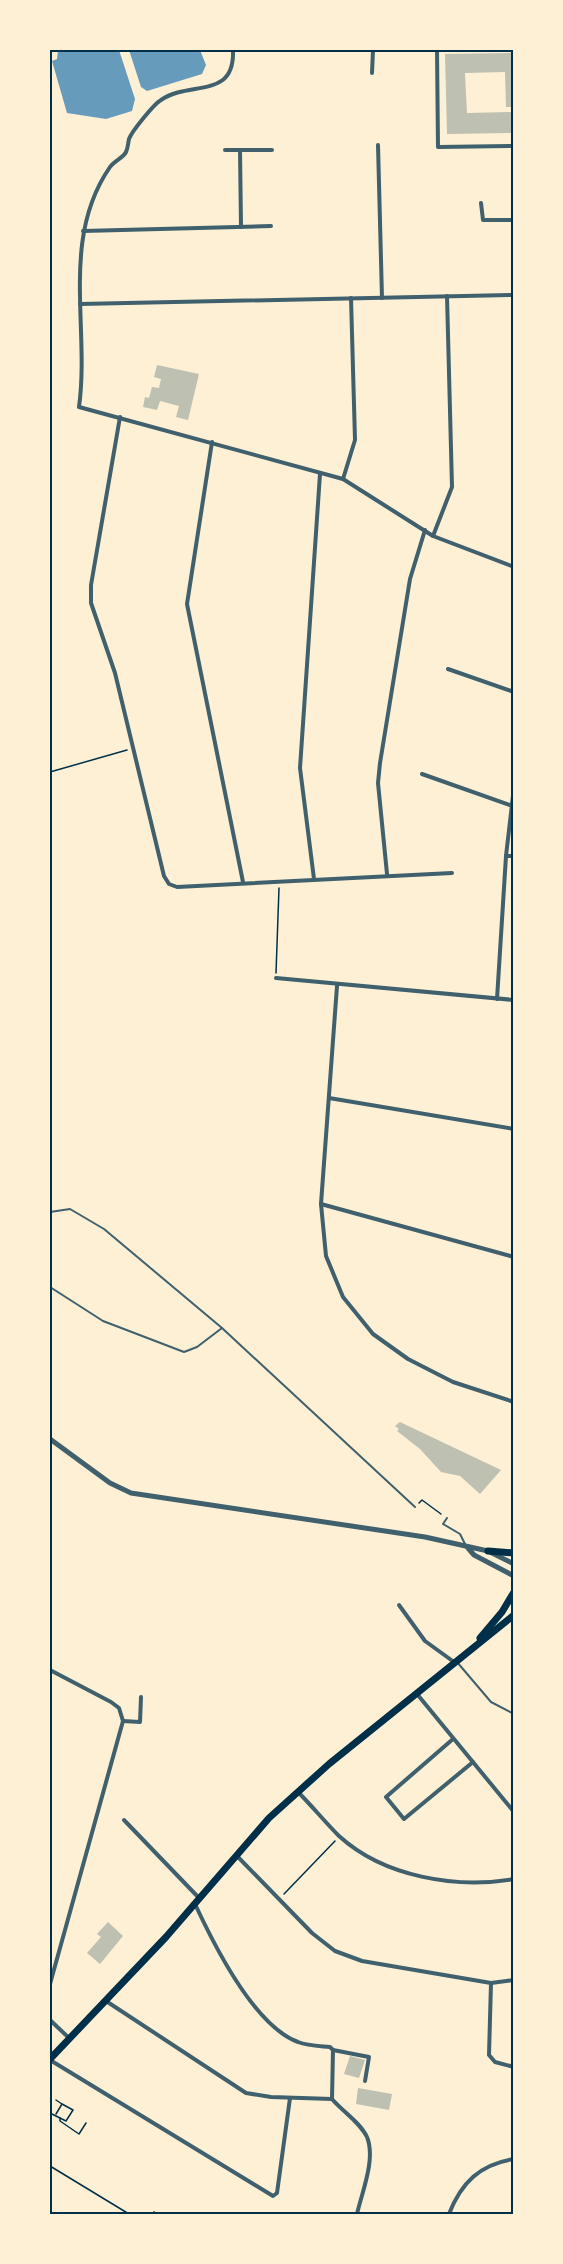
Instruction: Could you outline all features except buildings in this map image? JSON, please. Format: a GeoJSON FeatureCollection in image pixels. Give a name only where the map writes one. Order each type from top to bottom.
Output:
{"type":"FeatureCollection","features":[{"type":"Feature","properties":{"kind":"main road"},"geometry":{"type":"LineString","coordinates":[[488,1551],[513,1553]]}},
{"type":"Feature","properties":{"kind":"main road"},"geometry":{"type":"LineString","coordinates":[[468,1652],[502,1612],[513,1592]]}},
{"type":"Feature","properties":{"kind":"main road"},"geometry":{"type":"LineString","coordinates":[[502,1612],[513,1604]]}},
{"type":"Feature","properties":{"kind":"main road"},"geometry":{"type":"LineString","coordinates":[[50,2059],[298,1791],[513,1615]]}},
{"type":"Feature","properties":{"kind":"street"},"geometry":{"type":"LineString","coordinates":[[233,50],[234,63],[229,76],[161,100],[130,137],[126,153],[110,167],[91,203],[83,231],[80,261],[83,359],[79,407],[343,479],[433,536],[513,567]]}},
{"type":"Feature","properties":{"kind":"street"},"geometry":{"type":"LineString","coordinates":[[372,74],[373,50]]}},
{"type":"Feature","properties":{"kind":"street"},"geometry":{"type":"LineString","coordinates":[[437,50],[438,147],[513,146]]}},
{"type":"Feature","properties":{"kind":"street"},"geometry":{"type":"LineString","coordinates":[[378,145],[382,298]]}},
{"type":"Feature","properties":{"kind":"street"},"geometry":{"type":"LineString","coordinates":[[225,150],[272,150]]}},
{"type":"Feature","properties":{"kind":"street"},"geometry":{"type":"LineString","coordinates":[[240,150],[241,227]]}},
{"type":"Feature","properties":{"kind":"street"},"geometry":{"type":"LineString","coordinates":[[481,203],[483,220],[513,220]]}},
{"type":"Feature","properties":{"kind":"street"},"geometry":{"type":"LineString","coordinates":[[83,231],[271,226]]}},
{"type":"Feature","properties":{"kind":"street"},"geometry":{"type":"LineString","coordinates":[[80,304],[513,295]]}},
{"type":"Feature","properties":{"kind":"street"},"geometry":{"type":"LineString","coordinates":[[433,536],[452,487],[447,296]]}},
{"type":"Feature","properties":{"kind":"street"},"geometry":{"type":"LineString","coordinates":[[343,479],[355,440],[351,298]]}},
{"type":"Feature","properties":{"kind":"street"},"geometry":{"type":"LineString","coordinates":[[120,417],[91,585],[91,603],[115,674],[164,876],[169,884],[177,887],[387,874],[452,873]]}},
{"type":"Feature","properties":{"kind":"street"},"geometry":{"type":"LineString","coordinates":[[212,442],[188,604],[243,882]]}},
{"type":"Feature","properties":{"kind":"street"},"geometry":{"type":"LineString","coordinates":[[314,879],[300,768],[320,474]]}},
{"type":"Feature","properties":{"kind":"street"},"geometry":{"type":"LineString","coordinates":[[387,874],[378,783],[380,763],[410,579],[425,530]]}},
{"type":"Feature","properties":{"kind":"street"},"geometry":{"type":"LineString","coordinates":[[448,669],[513,692]]}},
{"type":"Feature","properties":{"kind":"street"},"geometry":{"type":"LineString","coordinates":[[422,774],[510,805]]}},
{"type":"Feature","properties":{"kind":"street"},"geometry":{"type":"LineString","coordinates":[[497,999],[513,787]]}},
{"type":"Feature","properties":{"kind":"street"},"geometry":{"type":"LineString","coordinates":[[506,856],[513,856]]}},
{"type":"Feature","properties":{"kind":"street"},"geometry":{"type":"LineString","coordinates":[[276,978],[337,986],[513,1000]]}},
{"type":"Feature","properties":{"kind":"street"},"geometry":{"type":"LineString","coordinates":[[337,986],[321,1204],[326,1256],[343,1297],[373,1334],[408,1359],[453,1382],[513,1402]]}},
{"type":"Feature","properties":{"kind":"street"},"geometry":{"type":"LineString","coordinates":[[329,1098],[513,1129]]}},
{"type":"Feature","properties":{"kind":"street"},"geometry":{"type":"LineString","coordinates":[[321,1204],[513,1257]]}},
{"type":"Feature","properties":{"kind":"street"},"geometry":{"type":"LineString","coordinates":[[50,1439],[110,1483],[131,1492],[425,1537],[488,1551],[513,1564]]}},
{"type":"Feature","properties":{"kind":"street"},"geometry":{"type":"LineString","coordinates":[[466,1547],[474,1555],[513,1576]]}},
{"type":"Feature","properties":{"kind":"street"},"geometry":{"type":"LineString","coordinates":[[399,1605],[425,1641],[456,1662]]}},
{"type":"Feature","properties":{"kind":"street"},"geometry":{"type":"LineString","coordinates":[[50,1670],[111,1702],[118,1708],[123,1720],[50,1984]]}},
{"type":"Feature","properties":{"kind":"street"},"geometry":{"type":"LineString","coordinates":[[417,1694],[513,1812]]}},
{"type":"Feature","properties":{"kind":"street"},"geometry":{"type":"LineString","coordinates":[[123,1720],[140,1722],[141,1697]]}},
{"type":"Feature","properties":{"kind":"street"},"geometry":{"type":"LineString","coordinates":[[453,1739],[386,1797],[404,1819],[473,1762]]}},
{"type":"Feature","properties":{"kind":"street"},"geometry":{"type":"LineString","coordinates":[[298,1791],[340,1836],[367,1856],[398,1870],[449,1881],[513,1879]]}},
{"type":"Feature","properties":{"kind":"street"},"geometry":{"type":"LineString","coordinates":[[124,1820],[198,1901],[221,1957],[262,2014],[280,2032],[299,2043],[330,2047],[333,2050],[369,2057],[365,2081]]}},
{"type":"Feature","properties":{"kind":"street"},"geometry":{"type":"LineString","coordinates":[[237,1856],[312,1933],[335,1951],[362,1961],[491,1983],[513,1980]]}},
{"type":"Feature","properties":{"kind":"street"},"geometry":{"type":"LineString","coordinates":[[491,1983],[489,2055],[495,2062],[513,2067]]}},
{"type":"Feature","properties":{"kind":"street"},"geometry":{"type":"LineString","coordinates":[[105,2000],[238,2089],[256,2095],[332,2099]]}},
{"type":"Feature","properties":{"kind":"street"},"geometry":{"type":"LineString","coordinates":[[50,2020],[69,2037]]}},
{"type":"Feature","properties":{"kind":"street"},"geometry":{"type":"LineString","coordinates":[[333,2050],[332,2099],[366,2136],[369,2146],[370,2156],[357,2214]]}},
{"type":"Feature","properties":{"kind":"street"},"geometry":{"type":"LineString","coordinates":[[50,2059],[273,2196],[277,2193],[290,2098]]}},
{"type":"Feature","properties":{"kind":"street"},"geometry":{"type":"LineString","coordinates":[[449,2214],[457,2194],[473,2175],[497,2162],[513,2158]]}},
{"type":"Feature","properties":{"kind":"lane"},"geometry":{"type":"LineString","coordinates":[[50,1212],[70,1209],[104,1229],[222,1328],[415,1507]]}},
{"type":"Feature","properties":{"kind":"lane"},"geometry":{"type":"LineString","coordinates":[[50,1287],[103,1321],[184,1352],[197,1347],[222,1328]]}},
{"type":"Feature","properties":{"kind":"lane"},"geometry":{"type":"LineString","coordinates":[[447,1518],[443,1524],[460,1534],[466,1547]]}},
{"type":"Feature","properties":{"kind":"lane"},"geometry":{"type":"LineString","coordinates":[[456,1662],[491,1702],[513,1714]]}},
{"type":"Feature","properties":{"kind":"path"},"geometry":{"type":"LineString","coordinates":[[50,772],[134,748]]}},
{"type":"Feature","properties":{"kind":"path"},"geometry":{"type":"LineString","coordinates":[[276,978],[281,904],[279,881]]}},
{"type":"Feature","properties":{"kind":"path"},"geometry":{"type":"LineString","coordinates":[[415,1507],[422,1500],[447,1518]]}},
{"type":"Feature","properties":{"kind":"path"},"geometry":{"type":"LineString","coordinates":[[279,1899],[340,1836]]}},
{"type":"Feature","properties":{"kind":"path"},"geometry":{"type":"LineString","coordinates":[[50,2113],[66,2121],[73,2110],[56,2100]]}},
{"type":"Feature","properties":{"kind":"path"},"geometry":{"type":"LineString","coordinates":[[56,2114],[62,2103]]}},
{"type":"Feature","properties":{"kind":"path"},"geometry":{"type":"LineString","coordinates":[[61,2118],[60,2121],[79,2134],[86,2123]]}},
{"type":"Feature","properties":{"kind":"path"},"geometry":{"type":"LineString","coordinates":[[50,2166],[129,2214]]}},
{"type":"Feature","properties":{"kind":"water"},"geometry":{"type":"Polygon","coordinates":[[[58,50],[119,50],[135,99],[132,111],[106,119],[67,113],[52,61],[57,59],[58,50]]]}},
{"type":"Feature","properties":{"kind":"water"},"geometry":{"type":"Polygon","coordinates":[[[129,50],[200,50],[206,65],[202,74],[147,91],[141,87],[129,50]]]}}]}
